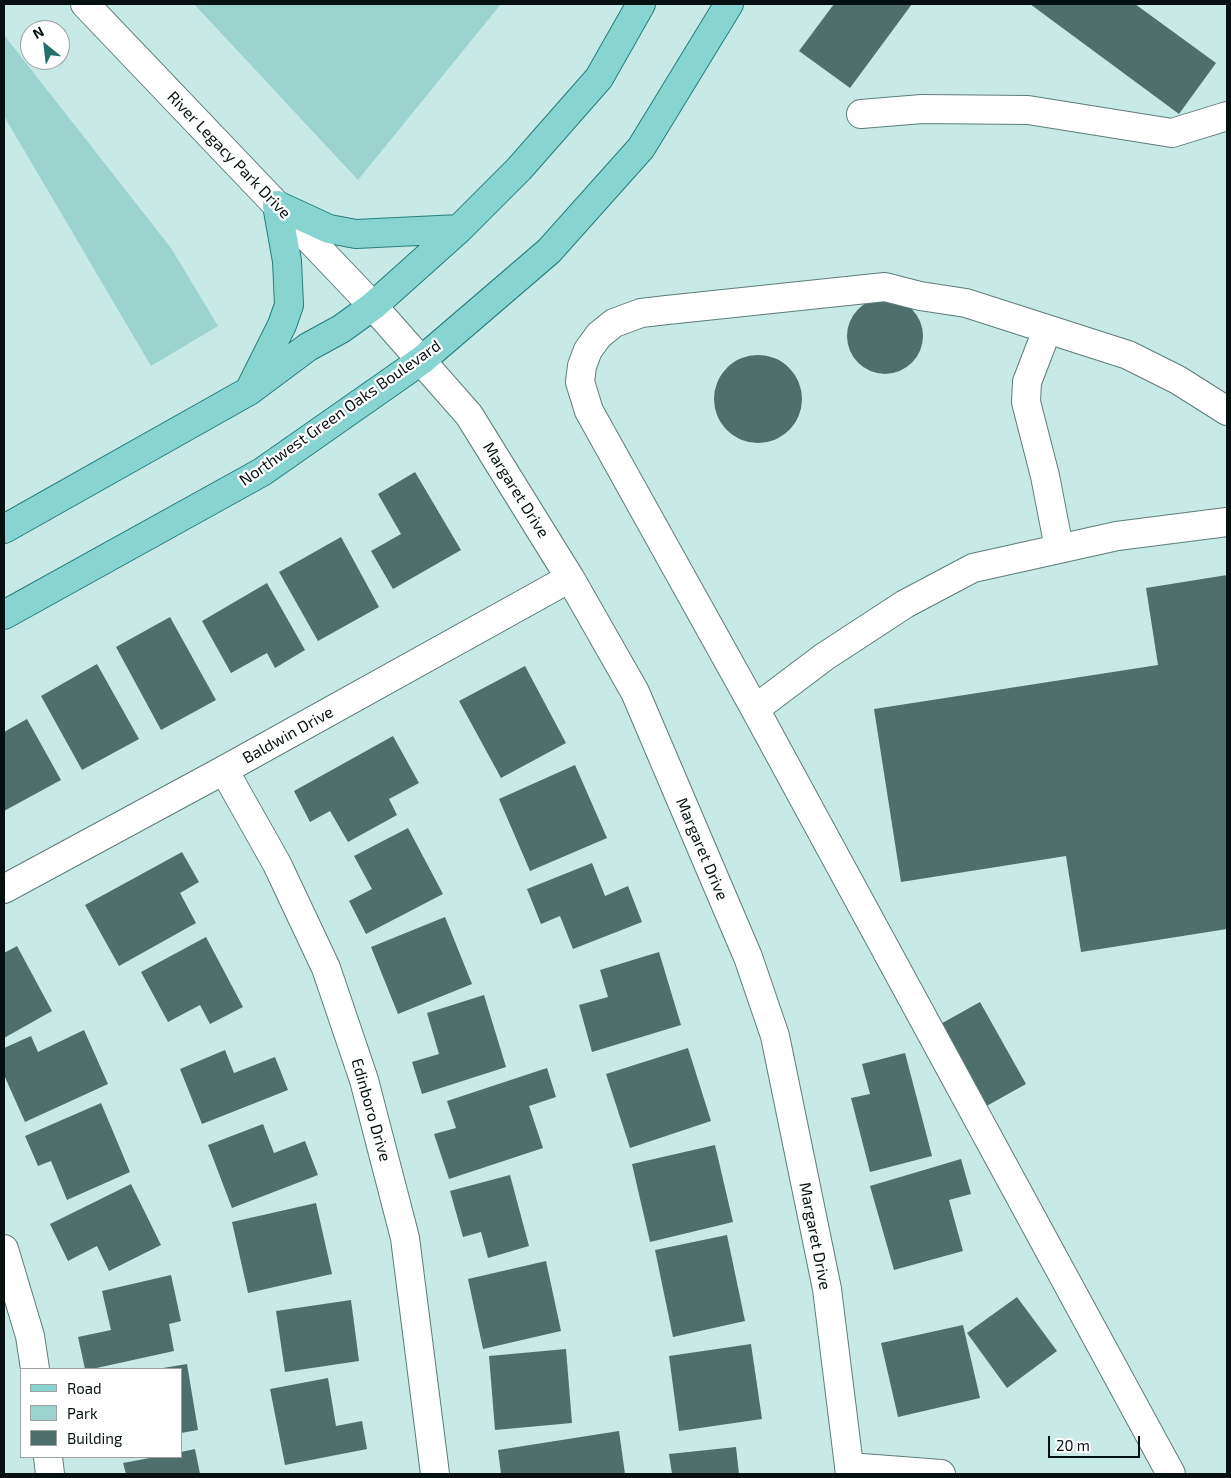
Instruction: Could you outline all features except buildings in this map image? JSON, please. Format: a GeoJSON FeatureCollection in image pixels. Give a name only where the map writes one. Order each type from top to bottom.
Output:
{"type":"FeatureCollection","features":[{"type":"Feature","properties":{"kind":"main road"},"geometry":{"type":"LineString","coordinates":[[4,529],[249,391],[308,347],[341,329],[374,306],[459,229],[519,169],[599,78],[641,4]]}},
{"type":"Feature","properties":{"kind":"main road","name":"Northwest Green Oaks Boulevard"},"geometry":{"type":"LineString","coordinates":[[4,615],[262,472],[422,360],[549,251],[641,148],[729,4]]}},
{"type":"Feature","properties":{"kind":"main road"},"geometry":{"type":"LineString","coordinates":[[277,205],[330,229],[356,234],[459,229]]}},
{"type":"Feature","properties":{"kind":"main road"},"geometry":{"type":"LineString","coordinates":[[249,391],[282,324],[289,305],[287,261],[277,205]]}},
{"type":"Feature","properties":{"kind":"street","name":"River Legacy Park Drive"},"geometry":{"type":"LineString","coordinates":[[85,4],[374,306]]}},
{"type":"Feature","properties":{"kind":"street"},"geometry":{"type":"LineString","coordinates":[[860,114],[922,109],[1028,110],[1172,133],[1227,116]]}},
{"type":"Feature","properties":{"kind":"street"},"geometry":{"type":"LineString","coordinates":[[1171,1474],[755,709],[589,411],[580,382],[588,350],[599,335],[614,323],[641,313],[885,287],[920,296],[966,303],[1128,355],[1178,380],[1227,411]]}},
{"type":"Feature","properties":{"kind":"street","name":"Margaret Drive"},"geometry":{"type":"LineString","coordinates":[[374,306],[469,415],[570,578],[635,692],[748,957],[775,1036],[826,1289],[850,1471],[941,1474]]}},
{"type":"Feature","properties":{"kind":"street"},"geometry":{"type":"LineString","coordinates":[[1047,330],[1028,382],[1026,402],[1045,476],[1059,548]]}},
{"type":"Feature","properties":{"kind":"street"},"geometry":{"type":"LineString","coordinates":[[755,709],[824,657],[905,604],[973,568],[1117,536],[1227,522]]}},
{"type":"Feature","properties":{"kind":"street","name":"Baldwin Drive"},"geometry":{"type":"LineString","coordinates":[[4,888],[224,770],[570,578]]}},
{"type":"Feature","properties":{"kind":"street","name":"Edinboro Drive"},"geometry":{"type":"LineString","coordinates":[[224,770],[277,864],[326,968],[364,1080],[405,1238],[434,1474]]}},
{"type":"Feature","properties":{"kind":"street"},"geometry":{"type":"LineString","coordinates":[[4,1249],[30,1336],[35,1368]]}},
{"type":"Feature","properties":{"kind":"street"},"geometry":{"type":"LineString","coordinates":[[48,1458],[50,1474]]}},
{"type":"Feature","properties":{"kind":"green space"},"geometry":{"type":"Polygon","coordinates":[[[194,4],[501,4],[358,180],[194,4]]]}},
{"type":"Feature","properties":{"kind":"green space"},"geometry":{"type":"Polygon","coordinates":[[[4,35],[20,55],[20,70],[31,70],[171,248],[218,326],[151,366],[4,116],[4,35]]]}}]}
